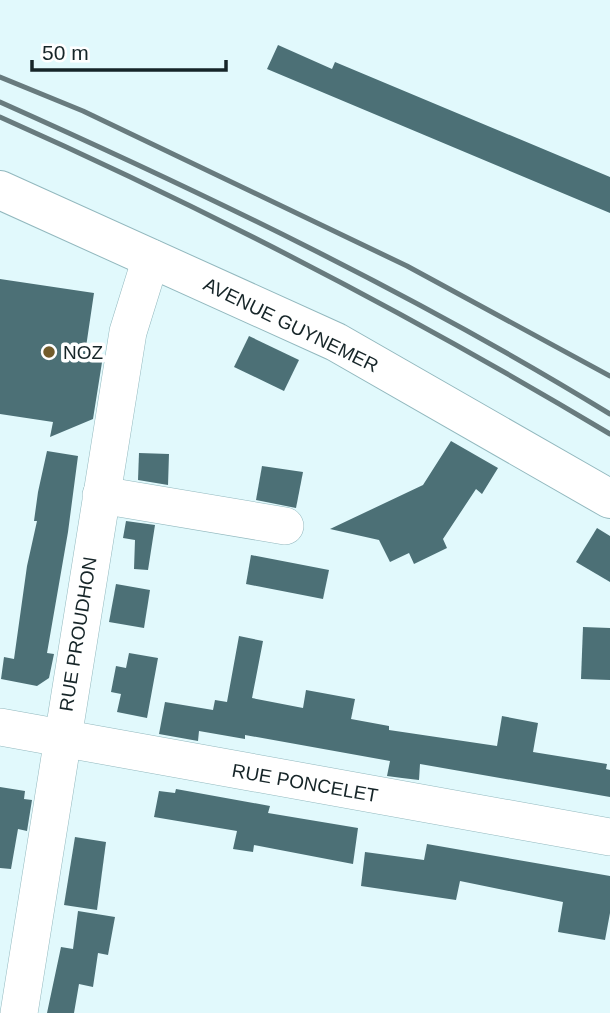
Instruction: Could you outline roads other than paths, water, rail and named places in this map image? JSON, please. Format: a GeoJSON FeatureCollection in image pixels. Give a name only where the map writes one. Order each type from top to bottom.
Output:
{"type":"FeatureCollection","features":[{"type":"Feature","properties":{"kind":"main road","name":"AVENUE GUYNEMER"},"geometry":{"type":"LineString","coordinates":[[0,190],[336,342],[610,499]]}},
{"type":"Feature","properties":{"kind":"street","name":"RUE PROUDHON"},"geometry":{"type":"LineString","coordinates":[[19,1013],[61,737],[128,332],[151,258]]}},
{"type":"Feature","properties":{"kind":"street"},"geometry":{"type":"LineString","coordinates":[[101,495],[285,526]]}},
{"type":"Feature","properties":{"kind":"street","name":"RUE PONCELET"},"geometry":{"type":"LineString","coordinates":[[0,727],[610,837]]}},
{"type":"Feature","properties":{"kind":"railway"},"geometry":{"type":"LineString","coordinates":[[0,77],[83,111],[407,266],[610,376]]}},
{"type":"Feature","properties":{"kind":"railway"},"geometry":{"type":"LineString","coordinates":[[0,102],[310,248],[463,328],[610,414]]}},
{"type":"Feature","properties":{"kind":"railway"},"geometry":{"type":"LineString","coordinates":[[0,117],[156,189],[386,306],[610,434]]}},
{"type":"Feature","properties":{"kind":"place","name":"NOZ"},"geometry":{"type":"Point","coordinates":[49,352]}}]}
